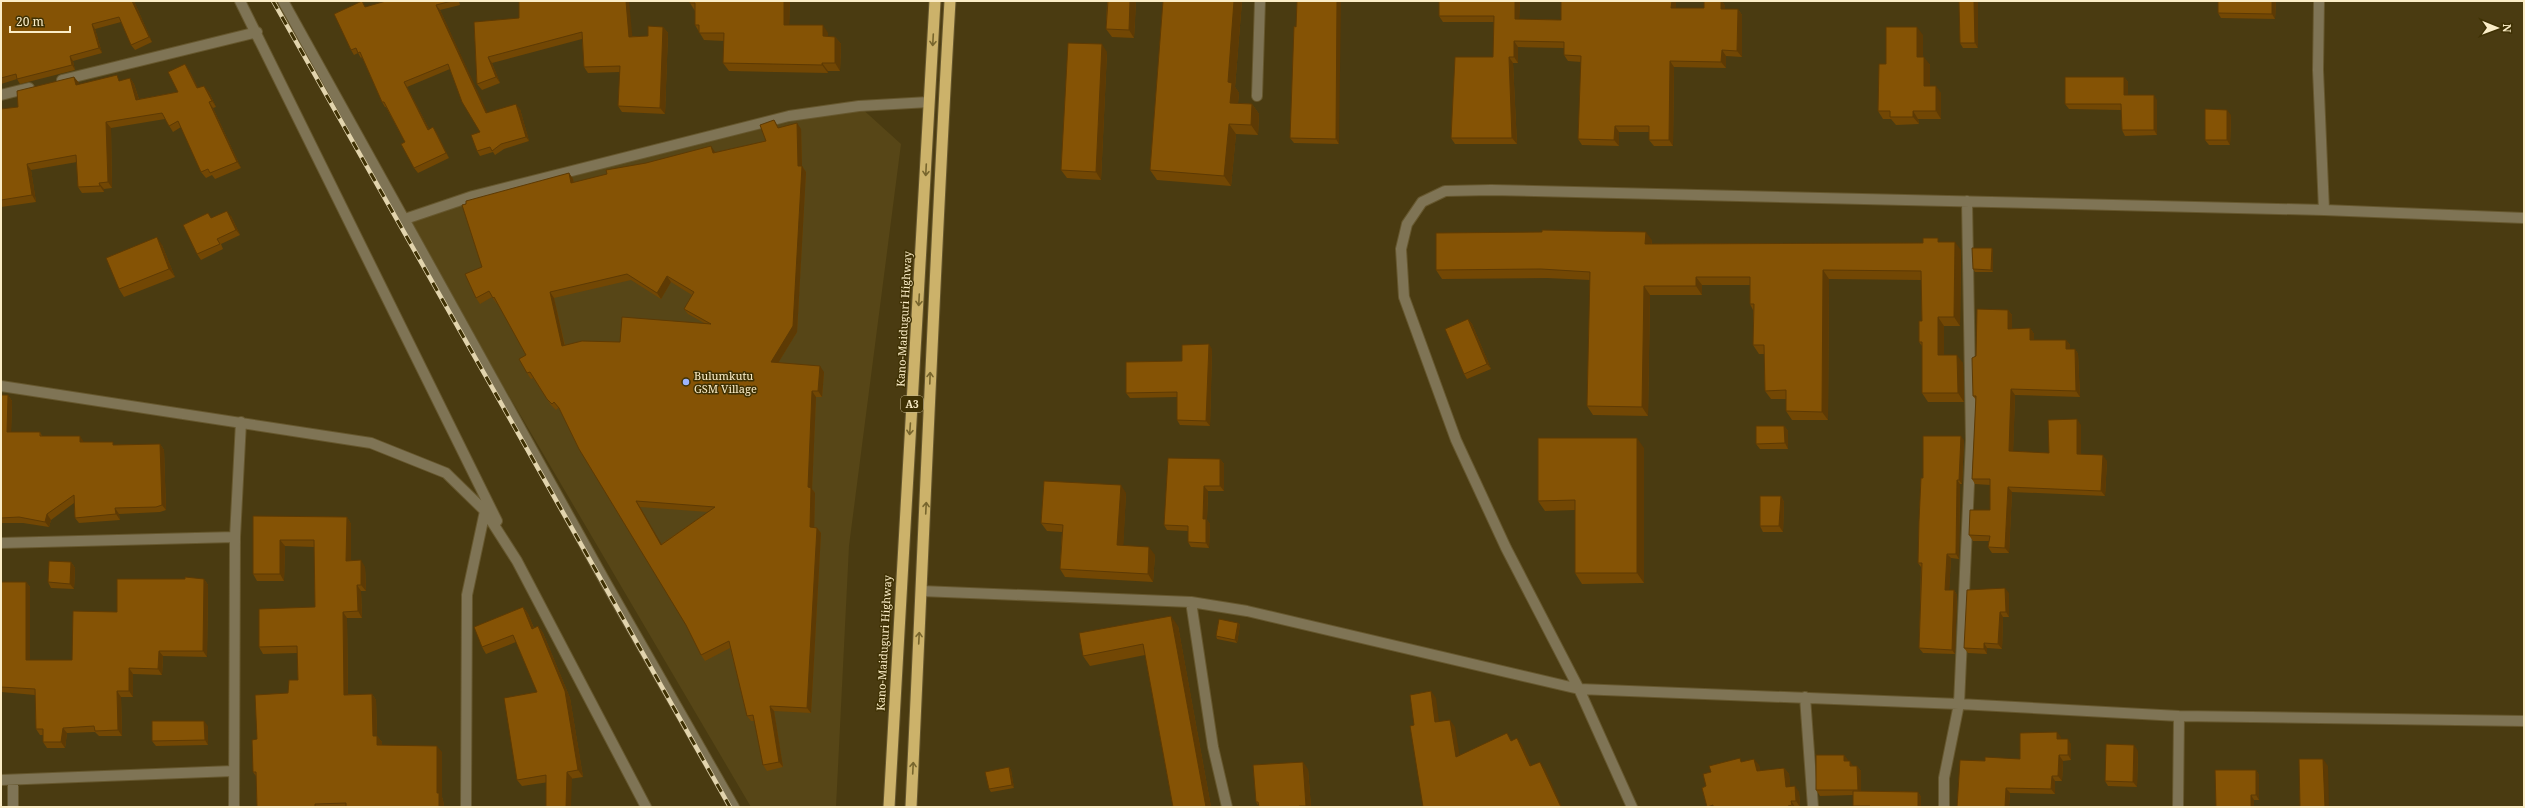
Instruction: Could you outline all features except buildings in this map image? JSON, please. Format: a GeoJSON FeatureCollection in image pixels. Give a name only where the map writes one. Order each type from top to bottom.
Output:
{"type":"FeatureCollection","features":[{"type":"Feature","properties":{"kind":"highway","name":"Kano-Maiduguri Highway"},"geometry":{"type":"LineString","coordinates":[[888,807],[935,1]]}},
{"type":"Feature","properties":{"kind":"highway","name":"A3"},"geometry":{"type":"LineString","coordinates":[[911,807],[933,296],[950,1]]}},
{"type":"Feature","properties":{"kind":"street"},"geometry":{"type":"LineString","coordinates":[[240,1],[257,32],[517,561],[646,807]]}},
{"type":"Feature","properties":{"kind":"street"},"geometry":{"type":"LineString","coordinates":[[283,1],[602,577],[734,807]]}},
{"type":"Feature","properties":{"kind":"street"},"geometry":{"type":"LineString","coordinates":[[1257,96],[1260,1]]}},
{"type":"Feature","properties":{"kind":"street"},"geometry":{"type":"LineString","coordinates":[[2319,1],[2318,70],[2324,210]]}},
{"type":"Feature","properties":{"kind":"street"},"geometry":{"type":"LineString","coordinates":[[1,95],[257,32]]}},
{"type":"Feature","properties":{"kind":"street"},"geometry":{"type":"LineString","coordinates":[[405,219],[473,196],[789,116],[859,106],[929,102]]}},
{"type":"Feature","properties":{"kind":"street"},"geometry":{"type":"LineString","coordinates":[[1632,807],[1579,689],[1506,548],[1456,440],[1404,297],[1401,249],[1407,224],[1422,202],[1445,191],[1490,190],[2324,210],[2524,218]]}},
{"type":"Feature","properties":{"kind":"street"},"geometry":{"type":"LineString","coordinates":[[1944,807],[1944,778],[1959,704],[1971,440],[1967,201]]}},
{"type":"Feature","properties":{"kind":"street"},"geometry":{"type":"LineString","coordinates":[[1,386],[241,422],[311,436],[371,443],[403,454],[446,473],[485,511],[517,561]]}},
{"type":"Feature","properties":{"kind":"street"},"geometry":{"type":"LineString","coordinates":[[234,807],[235,537],[241,422]]}},
{"type":"Feature","properties":{"kind":"street"},"geometry":{"type":"LineString","coordinates":[[466,807],[467,595],[485,511]]}},
{"type":"Feature","properties":{"kind":"street"},"geometry":{"type":"LineString","coordinates":[[1,543],[235,537]]}},
{"type":"Feature","properties":{"kind":"street"},"geometry":{"type":"LineString","coordinates":[[921,592],[1191,602],[1247,611],[1579,689],[1805,697],[2180,716],[2524,721]]}},
{"type":"Feature","properties":{"kind":"street"},"geometry":{"type":"LineString","coordinates":[[1191,602],[1213,747],[1227,807]]}},
{"type":"Feature","properties":{"kind":"street"},"geometry":{"type":"LineString","coordinates":[[1805,697],[1813,807]]}},
{"type":"Feature","properties":{"kind":"street"},"geometry":{"type":"LineString","coordinates":[[2178,807],[2180,716]]}},
{"type":"Feature","properties":{"kind":"street"},"geometry":{"type":"LineString","coordinates":[[1,780],[233,771]]}},
{"type":"Feature","properties":{"kind":"street"},"geometry":{"type":"LineString","coordinates":[[12,780],[13,807]]}},
{"type":"Feature","properties":{"kind":"shaded area","name":"Bulumkutu GSM Village"},"geometry":{"type":"Polygon","coordinates":[[[859,106],[901,144],[849,546],[836,807],[751,807],[405,219],[473,196],[859,106]]]}},
{"type":"Feature","properties":{"kind":"railway"},"geometry":{"type":"LineString","coordinates":[[273,1],[730,807]]}},
{"type":"Feature","properties":{"kind":"place","name":"Bulumkutu GSM Village"},"geometry":{"type":"Point","coordinates":[686,382]}}]}
